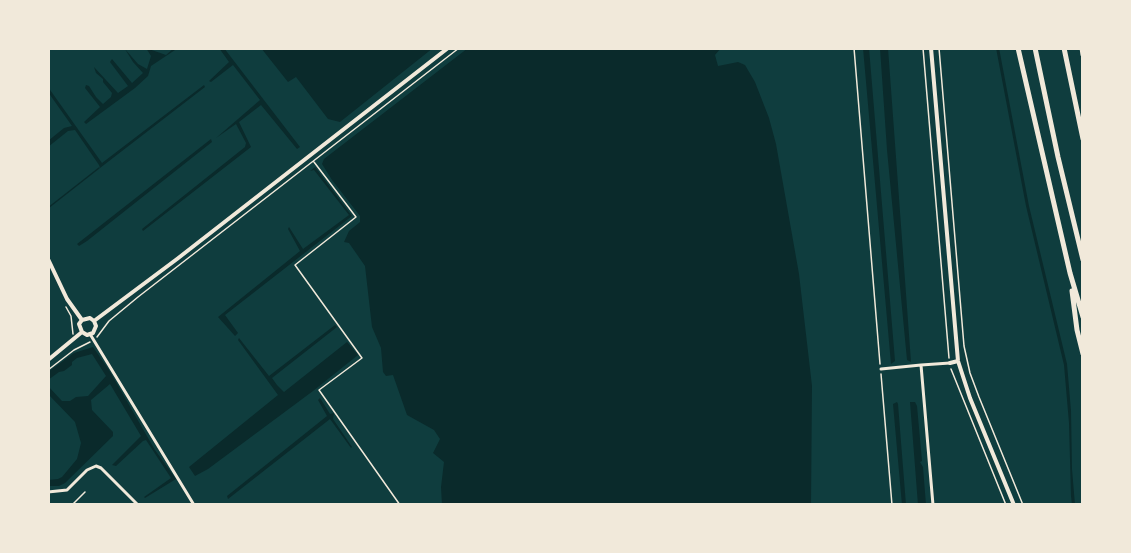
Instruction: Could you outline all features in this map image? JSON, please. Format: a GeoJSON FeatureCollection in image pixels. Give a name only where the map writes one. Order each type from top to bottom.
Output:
{"type":"FeatureCollection","features":[{"type":"Feature","properties":{"kind":"highway"},"geometry":{"type":"LineString","coordinates":[[1018,48],[1070,273],[1083,316]]}},
{"type":"Feature","properties":{"kind":"highway"},"geometry":{"type":"LineString","coordinates":[[1035,48],[1083,260]]}},
{"type":"Feature","properties":{"kind":"highway"},"geometry":{"type":"LineString","coordinates":[[1064,48],[1083,140]]}},
{"type":"Feature","properties":{"kind":"highway"},"geometry":{"type":"LineString","coordinates":[[1082,48],[1083,55]]}},
{"type":"Feature","properties":{"kind":"highway"},"geometry":{"type":"LineString","coordinates":[[1070,273],[1077,330],[1083,354]]}},
{"type":"Feature","properties":{"kind":"street"},"geometry":{"type":"LineString","coordinates":[[94,321],[448,48]]}},
{"type":"Feature","properties":{"kind":"street"},"geometry":{"type":"LineString","coordinates":[[931,48],[958,361],[970,398],[1014,505]]}},
{"type":"Feature","properties":{"kind":"street"},"geometry":{"type":"LineString","coordinates":[[48,259],[67,299],[82,320]]}},
{"type":"Feature","properties":{"kind":"street"},"geometry":{"type":"LineString","coordinates":[[82,320],[90,318],[94,321],[96,329],[90,334]]}},
{"type":"Feature","properties":{"kind":"street"},"geometry":{"type":"LineString","coordinates":[[81,332],[79,327],[82,320]]}},
{"type":"Feature","properties":{"kind":"street"},"geometry":{"type":"LineString","coordinates":[[81,332],[90,334]]}},
{"type":"Feature","properties":{"kind":"street"},"geometry":{"type":"LineString","coordinates":[[48,360],[81,332]]}},
{"type":"Feature","properties":{"kind":"street"},"geometry":{"type":"LineString","coordinates":[[90,334],[92,341],[194,505]]}},
{"type":"Feature","properties":{"kind":"street"},"geometry":{"type":"LineString","coordinates":[[880,369],[958,361]]}},
{"type":"Feature","properties":{"kind":"street"},"geometry":{"type":"LineString","coordinates":[[921,364],[933,505]]}},
{"type":"Feature","properties":{"kind":"street"},"geometry":{"type":"LineString","coordinates":[[48,492],[67,490],[87,470],[96,466],[101,468],[138,505]]}},
{"type":"Feature","properties":{"kind":"path"},"geometry":{"type":"LineString","coordinates":[[48,370],[74,350],[92,341],[109,321],[459,48]]}},
{"type":"Feature","properties":{"kind":"path"},"geometry":{"type":"LineString","coordinates":[[854,48],[892,505]]}},
{"type":"Feature","properties":{"kind":"path"},"geometry":{"type":"LineString","coordinates":[[939,48],[964,346],[970,373],[1023,505]]}},
{"type":"Feature","properties":{"kind":"path"},"geometry":{"type":"LineString","coordinates":[[314,161],[356,217],[295,266],[362,358],[319,390],[400,505]]}},
{"type":"Feature","properties":{"kind":"path"},"geometry":{"type":"LineString","coordinates":[[67,309],[71,316],[71,329],[76,337],[82,341],[92,341]]}},
{"type":"Feature","properties":{"kind":"path"},"geometry":{"type":"LineString","coordinates":[[72,505],[85,492]]}},
{"type":"Feature","properties":{"kind":"water"},"geometry":{"type":"Polygon","coordinates":[[[146,48],[166,55],[174,48],[178,48],[151,66],[148,76],[135,88],[86,124],[84,122],[100,107],[85,88],[86,85],[103,104],[112,93],[94,67],[118,93],[128,86],[110,62],[112,59],[132,83],[143,73],[125,49],[138,64],[147,69],[151,56],[146,48]]]}},
{"type":"Feature","properties":{"kind":"water"},"geometry":{"type":"Polygon","coordinates":[[[219,48],[224,48],[300,147],[297,149],[261,105],[239,122],[251,147],[143,231],[142,229],[245,147],[246,143],[236,124],[216,138],[260,100],[233,65],[211,82],[209,81],[229,62],[219,48]]]}},
{"type":"Feature","properties":{"kind":"water"},"geometry":{"type":"Polygon","coordinates":[[[261,48],[433,48],[340,122],[328,119],[296,77],[288,82],[261,48]]]}},
{"type":"Feature","properties":{"kind":"water"},"geometry":{"type":"Polygon","coordinates":[[[468,48],[721,48],[715,55],[718,66],[738,62],[745,65],[755,82],[776,144],[799,274],[812,386],[811,505],[442,505],[441,487],[444,462],[433,453],[440,439],[434,430],[407,415],[393,375],[386,376],[383,372],[381,348],[372,327],[365,266],[349,243],[344,242],[349,231],[360,222],[360,216],[322,164],[324,159],[468,48]]]}},
{"type":"Feature","properties":{"kind":"water"},"geometry":{"type":"Polygon","coordinates":[[[863,48],[869,48],[895,361],[891,364],[863,48]]]}},
{"type":"Feature","properties":{"kind":"water"},"geometry":{"type":"Polygon","coordinates":[[[880,48],[888,48],[911,362],[907,360],[887,150],[880,48]]]}},
{"type":"Feature","properties":{"kind":"water"},"geometry":{"type":"Polygon","coordinates":[[[996,48],[999,48],[1029,206],[1067,364],[1075,505],[1072,505],[1071,496],[1069,423],[1064,365],[1026,206],[996,48]]]}},
{"type":"Feature","properties":{"kind":"water"},"geometry":{"type":"Polygon","coordinates":[[[204,85],[205,87],[100,168],[75,130],[68,131],[48,147],[48,141],[64,128],[72,126],[48,92],[48,87],[102,163],[204,85]]]}},
{"type":"Feature","properties":{"kind":"water"},"geometry":{"type":"Polygon","coordinates":[[[211,139],[212,142],[87,241],[79,246],[77,244],[211,139]]]}},
{"type":"Feature","properties":{"kind":"water"},"geometry":{"type":"Polygon","coordinates":[[[315,167],[352,216],[225,315],[238,333],[235,336],[218,317],[300,251],[289,227],[303,249],[349,215],[314,170],[310,171],[315,167]]]}},
{"type":"Feature","properties":{"kind":"water"},"geometry":{"type":"Polygon","coordinates":[[[335,325],[337,327],[272,378],[277,385],[284,392],[347,342],[358,355],[208,469],[195,476],[189,467],[278,395],[238,340],[239,338],[269,376],[335,325]]]}},
{"type":"Feature","properties":{"kind":"water"},"geometry":{"type":"Polygon","coordinates":[[[93,347],[109,370],[155,450],[176,479],[145,498],[171,478],[146,440],[116,466],[112,465],[141,436],[110,384],[91,400],[92,410],[113,432],[113,436],[65,483],[59,486],[48,486],[48,480],[62,477],[77,459],[81,443],[75,422],[48,394],[48,386],[62,401],[70,401],[76,397],[88,396],[106,376],[92,354],[77,358],[72,365],[48,380],[48,372],[74,353],[93,347]]]}},
{"type":"Feature","properties":{"kind":"water"},"geometry":{"type":"Polygon","coordinates":[[[320,398],[330,414],[334,413],[333,419],[352,447],[330,419],[228,499],[227,496],[327,416],[318,400],[320,398]]]}},
{"type":"Feature","properties":{"kind":"water"},"geometry":{"type":"Polygon","coordinates":[[[897,402],[906,505],[902,505],[893,404],[897,402]]]}},
{"type":"Feature","properties":{"kind":"water"},"geometry":{"type":"Polygon","coordinates":[[[910,402],[915,402],[917,406],[922,461],[920,462],[923,467],[926,505],[918,505],[910,402]]]}},
{"type":"Feature","properties":{"kind":"waterway"},"geometry":{"type":"LineString","coordinates":[[48,208],[99,168]]}}]}
